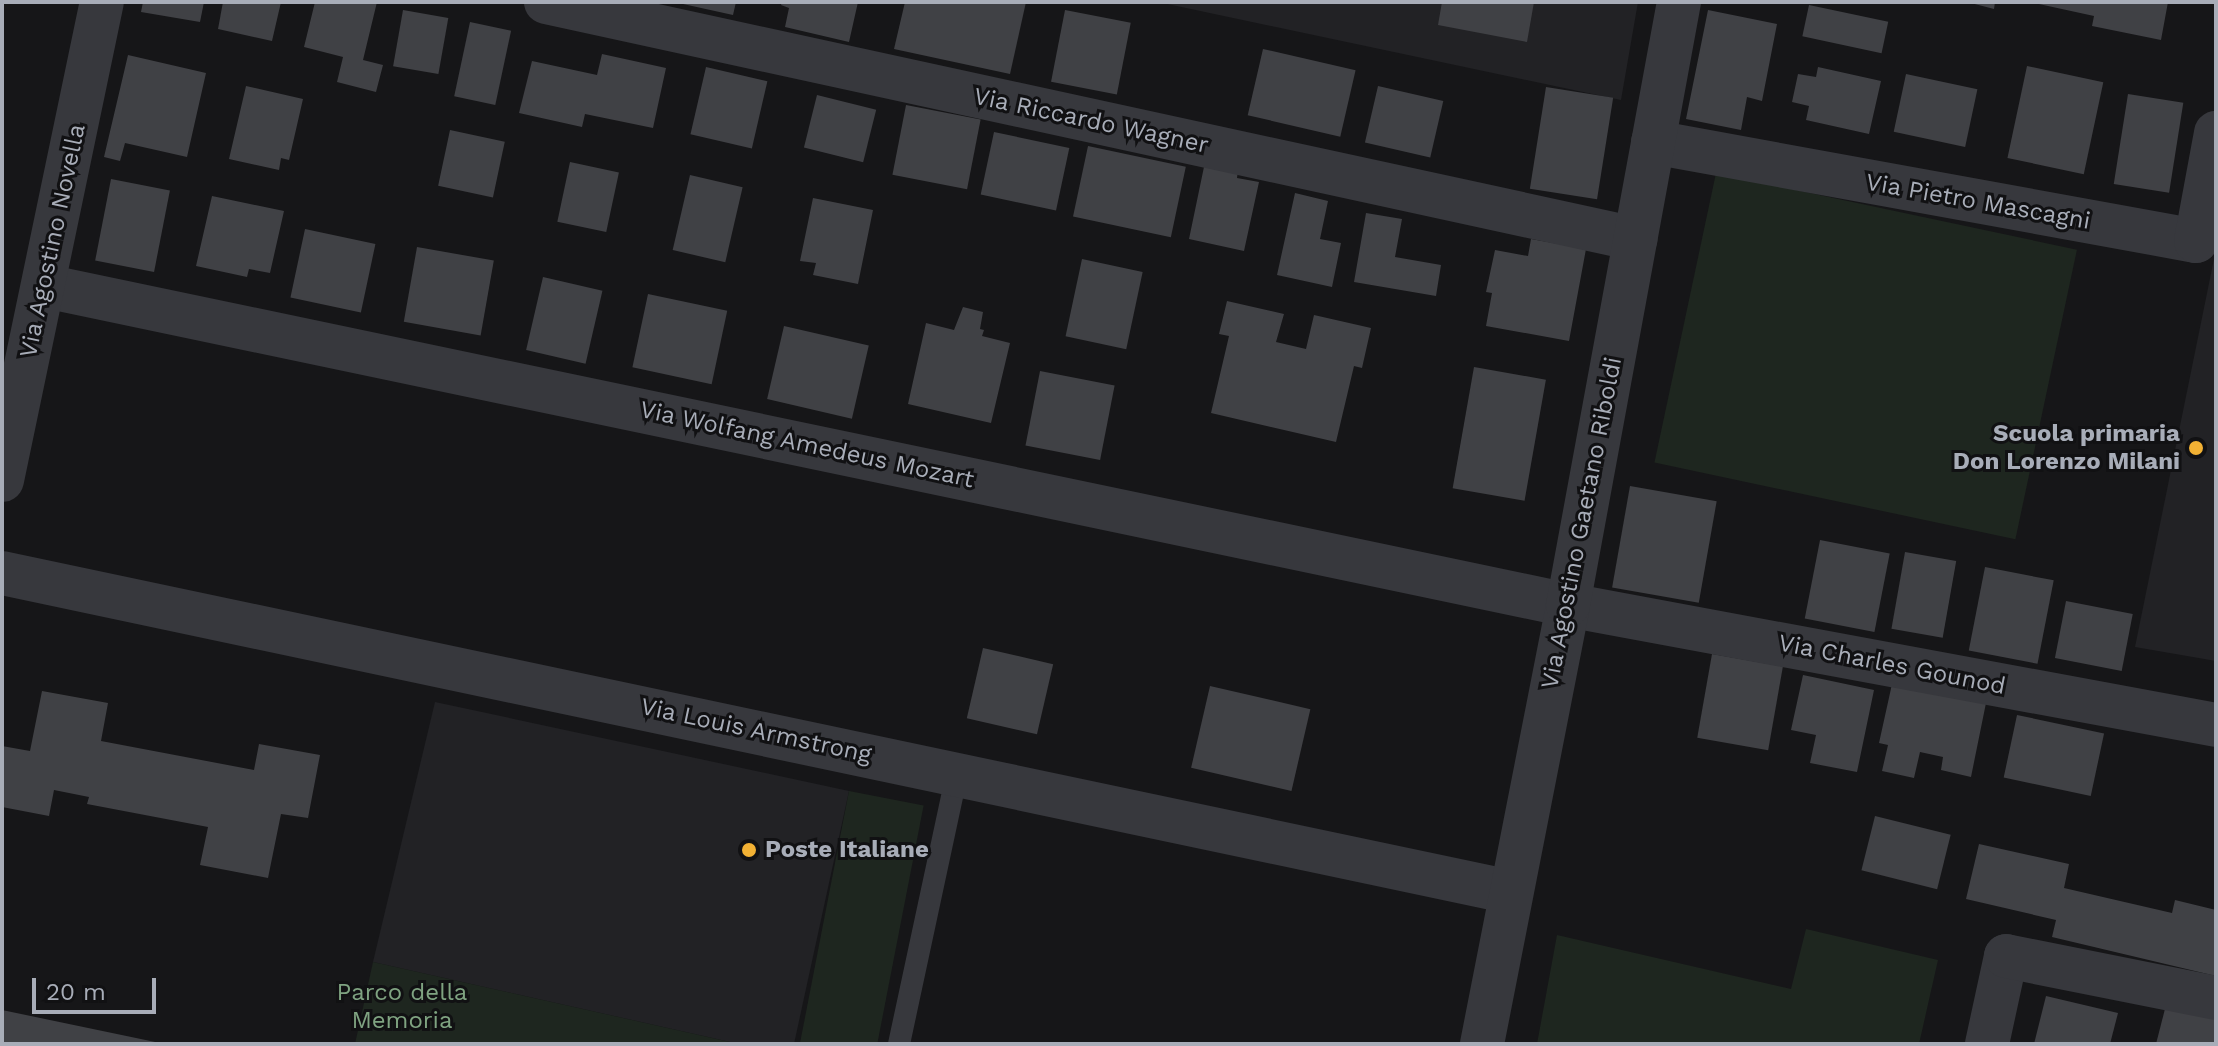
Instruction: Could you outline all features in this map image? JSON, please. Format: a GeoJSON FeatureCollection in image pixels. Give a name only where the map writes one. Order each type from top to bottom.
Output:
{"type":"FeatureCollection","features":[{"type":"Feature","properties":{"kind":"street","name":"Via Agostino Novella"},"geometry":{"type":"LineString","coordinates":[[2,480],[102,2]]}},
{"type":"Feature","properties":{"kind":"street","name":"Via Riccardo Wagner"},"geometry":{"type":"LineString","coordinates":[[546,2],[1636,239]]}},
{"type":"Feature","properties":{"kind":"street","name":"Via Agostino Gaetano Riboldi"},"geometry":{"type":"LineString","coordinates":[[1482,1044],[1568,605],[1679,2]]}},
{"type":"Feature","properties":{"kind":"street","name":"Via Pietro Mascagni"},"geometry":{"type":"LineString","coordinates":[[1653,142],[2196,241],[2216,133]]}},
{"type":"Feature","properties":{"kind":"street","name":"Via Wolfang Amedeus Mozart"},"geometry":{"type":"LineString","coordinates":[[45,286],[1568,605]]}},
{"type":"Feature","properties":{"kind":"street","name":"Via Louis Armstrong"},"geometry":{"type":"LineString","coordinates":[[2,573],[1510,892]]}},
{"type":"Feature","properties":{"kind":"street","name":"Via Charles Gounod"},"geometry":{"type":"LineString","coordinates":[[1568,605],[2216,725]]}},
{"type":"Feature","properties":{"kind":"street"},"geometry":{"type":"LineString","coordinates":[[1987,1044],[2006,956],[2216,998]]}},
{"type":"Feature","properties":{"kind":"lane"},"geometry":{"type":"LineString","coordinates":[[899,1044],[957,774]]}},
{"type":"Feature","properties":{"kind":"shaded area"},"geometry":{"type":"Polygon","coordinates":[[[1158,2],[1638,2],[1621,100],[1158,2]]]}},
{"type":"Feature","properties":{"kind":"shaded area","name":"Scuola primaria Don Lorenzo Milani"},"geometry":{"type":"Polygon","coordinates":[[[2216,249],[2216,661],[2135,647],[2216,249]]]}},
{"type":"Feature","properties":{"kind":"shaded area"},"geometry":{"type":"Polygon","coordinates":[[[435,702],[849,791],[794,1044],[739,1044],[373,962],[435,702]]]}},
{"type":"Feature","properties":{"kind":"green space"},"geometry":{"type":"Polygon","coordinates":[[[1716,173],[2077,250],[2015,539],[1654,463],[1716,173]]]}},
{"type":"Feature","properties":{"kind":"green space"},"geometry":{"type":"Polygon","coordinates":[[[849,791],[924,806],[877,1044],[800,1044],[849,791]]]}},
{"type":"Feature","properties":{"kind":"green space"},"geometry":{"type":"Polygon","coordinates":[[[1806,929],[1938,960],[1919,1044],[1537,1044],[1557,935],[1791,989],[1806,929]]]}},
{"type":"Feature","properties":{"kind":"green space","name":"Parco della Memoria"},"geometry":{"type":"Polygon","coordinates":[[[373,962],[739,1044],[355,1044],[373,962]]]}},
{"type":"Feature","properties":{"kind":"building"},"geometry":{"type":"Polygon","coordinates":[[[143,2],[204,2],[200,22],[141,12],[143,2]]]}},
{"type":"Feature","properties":{"kind":"building"},"geometry":{"type":"Polygon","coordinates":[[[223,2],[281,2],[272,41],[218,29],[223,2]]]}},
{"type":"Feature","properties":{"kind":"building"},"geometry":{"type":"Polygon","coordinates":[[[315,2],[377,2],[363,60],[383,65],[376,92],[337,82],[343,57],[304,47],[315,2]]]}},
{"type":"Feature","properties":{"kind":"building"},"geometry":{"type":"Polygon","coordinates":[[[674,2],[736,2],[733,15],[674,2]]]}},
{"type":"Feature","properties":{"kind":"building"},"geometry":{"type":"Polygon","coordinates":[[[782,2],[858,2],[849,42],[785,27],[789,8],[781,5],[782,2]]]}},
{"type":"Feature","properties":{"kind":"building"},"geometry":{"type":"Polygon","coordinates":[[[905,2],[1026,2],[1010,74],[894,49],[905,2]]]}},
{"type":"Feature","properties":{"kind":"building"},"geometry":{"type":"Polygon","coordinates":[[[1442,2],[1534,2],[1527,42],[1438,25],[1442,2]]]}},
{"type":"Feature","properties":{"kind":"building"},"geometry":{"type":"Polygon","coordinates":[[[1967,2],[1995,2],[1994,9],[1967,2]]]}},
{"type":"Feature","properties":{"kind":"building"},"geometry":{"type":"Polygon","coordinates":[[[2030,2],[2168,2],[2161,40],[2092,26],[2094,16],[2030,2]]]}},
{"type":"Feature","properties":{"kind":"building"},"geometry":{"type":"Polygon","coordinates":[[[1809,5],[1888,22],[1882,53],[1802,36],[1809,5]]]}},
{"type":"Feature","properties":{"kind":"building"},"geometry":{"type":"Polygon","coordinates":[[[403,10],[448,18],[438,74],[393,66],[403,10]]]}},
{"type":"Feature","properties":{"kind":"building"},"geometry":{"type":"Polygon","coordinates":[[[1065,10],[1131,23],[1117,94],[1051,82],[1065,10]]]}},
{"type":"Feature","properties":{"kind":"building"},"geometry":{"type":"Polygon","coordinates":[[[1708,10],[1777,24],[1762,101],[1747,97],[1741,130],[1686,119],[1708,10]]]}},
{"type":"Feature","properties":{"kind":"building"},"geometry":{"type":"Polygon","coordinates":[[[470,22],[511,31],[495,105],[454,96],[470,22]]]}},
{"type":"Feature","properties":{"kind":"building"},"geometry":{"type":"Polygon","coordinates":[[[1263,49],[1356,70],[1340,137],[1248,115],[1263,49]]]}},
{"type":"Feature","properties":{"kind":"building"},"geometry":{"type":"Polygon","coordinates":[[[602,54],[666,68],[653,128],[585,114],[582,127],[519,113],[532,61],[597,75],[602,54]]]}},
{"type":"Feature","properties":{"kind":"building"},"geometry":{"type":"Polygon","coordinates":[[[128,55],[206,73],[187,157],[125,143],[120,161],[104,157],[128,55]]]}},
{"type":"Feature","properties":{"kind":"building"},"geometry":{"type":"Polygon","coordinates":[[[2027,66],[2103,82],[2084,174],[2007,158],[2027,66]]]}},
{"type":"Feature","properties":{"kind":"building"},"geometry":{"type":"Polygon","coordinates":[[[706,67],[767,81],[752,148],[690,134],[706,67]]]}},
{"type":"Feature","properties":{"kind":"building"},"geometry":{"type":"Polygon","coordinates":[[[1818,67],[1881,81],[1869,134],[1806,120],[1809,106],[1792,102],[1798,74],[1816,77],[1818,67]]]}},
{"type":"Feature","properties":{"kind":"building"},"geometry":{"type":"Polygon","coordinates":[[[1906,74],[1977,89],[1965,147],[1894,132],[1906,74]]]}},
{"type":"Feature","properties":{"kind":"building"},"geometry":{"type":"Polygon","coordinates":[[[246,86],[303,99],[289,160],[281,158],[279,170],[229,159],[246,86]]]}},
{"type":"Feature","properties":{"kind":"building"},"geometry":{"type":"Polygon","coordinates":[[[1378,86],[1443,101],[1430,158],[1365,143],[1378,86]]]}},
{"type":"Feature","properties":{"kind":"building"},"geometry":{"type":"Polygon","coordinates":[[[1546,87],[1613,98],[1597,199],[1530,189],[1546,87]]]}},
{"type":"Feature","properties":{"kind":"building"},"geometry":{"type":"Polygon","coordinates":[[[2128,94],[2183,103],[2169,193],[2114,184],[2128,94]]]}},
{"type":"Feature","properties":{"kind":"building"},"geometry":{"type":"Polygon","coordinates":[[[817,95],[876,110],[863,162],[804,147],[817,95]]]}},
{"type":"Feature","properties":{"kind":"building"},"geometry":{"type":"Polygon","coordinates":[[[906,105],[981,120],[967,189],[892,175],[906,105]]]}},
{"type":"Feature","properties":{"kind":"building"},"geometry":{"type":"Polygon","coordinates":[[[450,130],[505,142],[493,197],[438,186],[450,130]]]}},
{"type":"Feature","properties":{"kind":"building"},"geometry":{"type":"Polygon","coordinates":[[[994,132],[1069,148],[1056,211],[981,195],[994,132]]]}},
{"type":"Feature","properties":{"kind":"building"},"geometry":{"type":"Polygon","coordinates":[[[1088,146],[1186,167],[1171,237],[1073,216],[1088,146]]]}},
{"type":"Feature","properties":{"kind":"building"},"geometry":{"type":"Polygon","coordinates":[[[570,162],[619,172],[606,232],[557,222],[570,162]]]}},
{"type":"Feature","properties":{"kind":"building"},"geometry":{"type":"Polygon","coordinates":[[[1205,162],[1238,170],[1237,178],[1259,182],[1244,251],[1189,239],[1205,162]]]}},
{"type":"Feature","properties":{"kind":"building"},"geometry":{"type":"Polygon","coordinates":[[[690,175],[743,187],[725,262],[673,250],[690,175]]]}},
{"type":"Feature","properties":{"kind":"building"},"geometry":{"type":"Polygon","coordinates":[[[111,179],[170,190],[154,272],[95,260],[111,179]]]}},
{"type":"Feature","properties":{"kind":"building"},"geometry":{"type":"Polygon","coordinates":[[[1295,193],[1328,201],[1320,239],[1341,243],[1332,287],[1277,275],[1295,193]]]}},
{"type":"Feature","properties":{"kind":"building"},"geometry":{"type":"Polygon","coordinates":[[[212,196],[284,211],[270,273],[249,269],[247,277],[196,266],[212,196]]]}},
{"type":"Feature","properties":{"kind":"building"},"geometry":{"type":"Polygon","coordinates":[[[813,198],[873,210],[858,284],[813,275],[816,263],[800,261],[813,198]]]}},
{"type":"Feature","properties":{"kind":"building"},"geometry":{"type":"Polygon","coordinates":[[[1366,213],[1402,219],[1395,257],[1441,265],[1436,296],[1354,282],[1366,213]]]}},
{"type":"Feature","properties":{"kind":"building"},"geometry":{"type":"Polygon","coordinates":[[[305,229],[375,244],[361,312],[290,297],[305,229]]]}},
{"type":"Feature","properties":{"kind":"building"},"geometry":{"type":"Polygon","coordinates":[[[1531,239],[1586,249],[1569,341],[1486,326],[1492,293],[1486,292],[1495,250],[1528,256],[1531,239]]]}},
{"type":"Feature","properties":{"kind":"building"},"geometry":{"type":"Polygon","coordinates":[[[417,247],[494,261],[481,335],[404,322],[417,247]]]}},
{"type":"Feature","properties":{"kind":"building"},"geometry":{"type":"Polygon","coordinates":[[[1082,259],[1143,272],[1126,349],[1066,336],[1082,259]]]}},
{"type":"Feature","properties":{"kind":"building"},"geometry":{"type":"Polygon","coordinates":[[[543,277],[602,291],[586,364],[526,350],[543,277]]]}},
{"type":"Feature","properties":{"kind":"building"},"geometry":{"type":"Polygon","coordinates":[[[648,294],[727,311],[712,384],[632,367],[648,294]]]}},
{"type":"Feature","properties":{"kind":"building"},"geometry":{"type":"Polygon","coordinates":[[[1227,301],[1284,314],[1276,342],[1306,349],[1314,315],[1371,328],[1362,368],[1354,366],[1336,442],[1211,413],[1229,336],[1219,334],[1227,301]]]}},
{"type":"Feature","properties":{"kind":"building"},"geometry":{"type":"Polygon","coordinates":[[[963,307],[983,312],[982,336],[1010,343],[991,423],[908,404],[926,323],[954,330],[963,307]]]}},
{"type":"Feature","properties":{"kind":"building"},"geometry":{"type":"Polygon","coordinates":[[[784,326],[869,346],[852,419],[767,399],[784,326]]]}},
{"type":"Feature","properties":{"kind":"building"},"geometry":{"type":"Polygon","coordinates":[[[1474,367],[1546,380],[1525,501],[1453,488],[1474,367]]]}},
{"type":"Feature","properties":{"kind":"building"},"geometry":{"type":"Polygon","coordinates":[[[1040,371],[1115,386],[1100,460],[1025,446],[1040,371]]]}},
{"type":"Feature","properties":{"kind":"building"},"geometry":{"type":"Polygon","coordinates":[[[1630,486],[1717,501],[1699,603],[1612,587],[1630,486]]]}},
{"type":"Feature","properties":{"kind":"building"},"geometry":{"type":"Polygon","coordinates":[[[1820,540],[1890,554],[1874,632],[1805,619],[1820,540]]]}},
{"type":"Feature","properties":{"kind":"building"},"geometry":{"type":"Polygon","coordinates":[[[1905,552],[1956,561],[1943,638],[1891,629],[1905,552]]]}},
{"type":"Feature","properties":{"kind":"building"},"geometry":{"type":"Polygon","coordinates":[[[1985,567],[2054,580],[2037,664],[1969,650],[1985,567]]]}},
{"type":"Feature","properties":{"kind":"building"},"geometry":{"type":"Polygon","coordinates":[[[2066,601],[2133,614],[2122,671],[2055,658],[2066,601]]]}},
{"type":"Feature","properties":{"kind":"building"},"geometry":{"type":"Polygon","coordinates":[[[983,648],[1053,664],[1037,734],[967,718],[983,648]]]}},
{"type":"Feature","properties":{"kind":"building"},"geometry":{"type":"Polygon","coordinates":[[[1712,654],[1783,667],[1768,750],[1697,738],[1712,654]]]}},
{"type":"Feature","properties":{"kind":"building"},"geometry":{"type":"Polygon","coordinates":[[[1803,675],[1874,690],[1857,772],[1810,763],[1816,735],[1791,730],[1803,675]]]}},
{"type":"Feature","properties":{"kind":"building"},"geometry":{"type":"Polygon","coordinates":[[[1892,684],[1986,703],[1971,777],[1941,770],[1943,757],[1920,752],[1914,778],[1882,771],[1888,745],[1879,743],[1892,684]]]}},
{"type":"Feature","properties":{"kind":"building"},"geometry":{"type":"Polygon","coordinates":[[[1210,686],[1310,709],[1291,791],[1191,768],[1210,686]]]}},
{"type":"Feature","properties":{"kind":"building"},"geometry":{"type":"Polygon","coordinates":[[[42,691],[108,703],[101,741],[254,770],[259,744],[320,755],[308,818],[281,814],[268,878],[200,865],[208,827],[87,804],[89,797],[54,790],[49,816],[2,807],[2,746],[30,751],[42,691]]]}},
{"type":"Feature","properties":{"kind":"building"},"geometry":{"type":"Polygon","coordinates":[[[2017,715],[2104,734],[2091,796],[2004,778],[2017,715]]]}},
{"type":"Feature","properties":{"kind":"building"},"geometry":{"type":"Polygon","coordinates":[[[1875,816],[1951,835],[1937,889],[1861,870],[1875,816]]]}},
{"type":"Feature","properties":{"kind":"building"},"geometry":{"type":"Polygon","coordinates":[[[1979,844],[2069,864],[2064,888],[2172,913],[2175,900],[2216,910],[2216,976],[2052,937],[2056,920],[1966,899],[1979,844]]]}},
{"type":"Feature","properties":{"kind":"building"},"geometry":{"type":"Polygon","coordinates":[[[2046,996],[2118,1013],[2110,1044],[2034,1044],[2046,996]]]}},
{"type":"Feature","properties":{"kind":"building"},"geometry":{"type":"Polygon","coordinates":[[[2166,1005],[2216,1018],[2216,1044],[2156,1044],[2166,1005]]]}},
{"type":"Feature","properties":{"kind":"building"},"geometry":{"type":"Polygon","coordinates":[[[2,1010],[160,1043],[160,1044],[2,1044],[2,1010]]]}},
{"type":"Feature","properties":{"kind":"place","name":"Scuola primaria Don Lorenzo Milani"},"geometry":{"type":"Point","coordinates":[2196,448]}},
{"type":"Feature","properties":{"kind":"place","name":"Poste Italiane"},"geometry":{"type":"Point","coordinates":[749,850]}}]}
